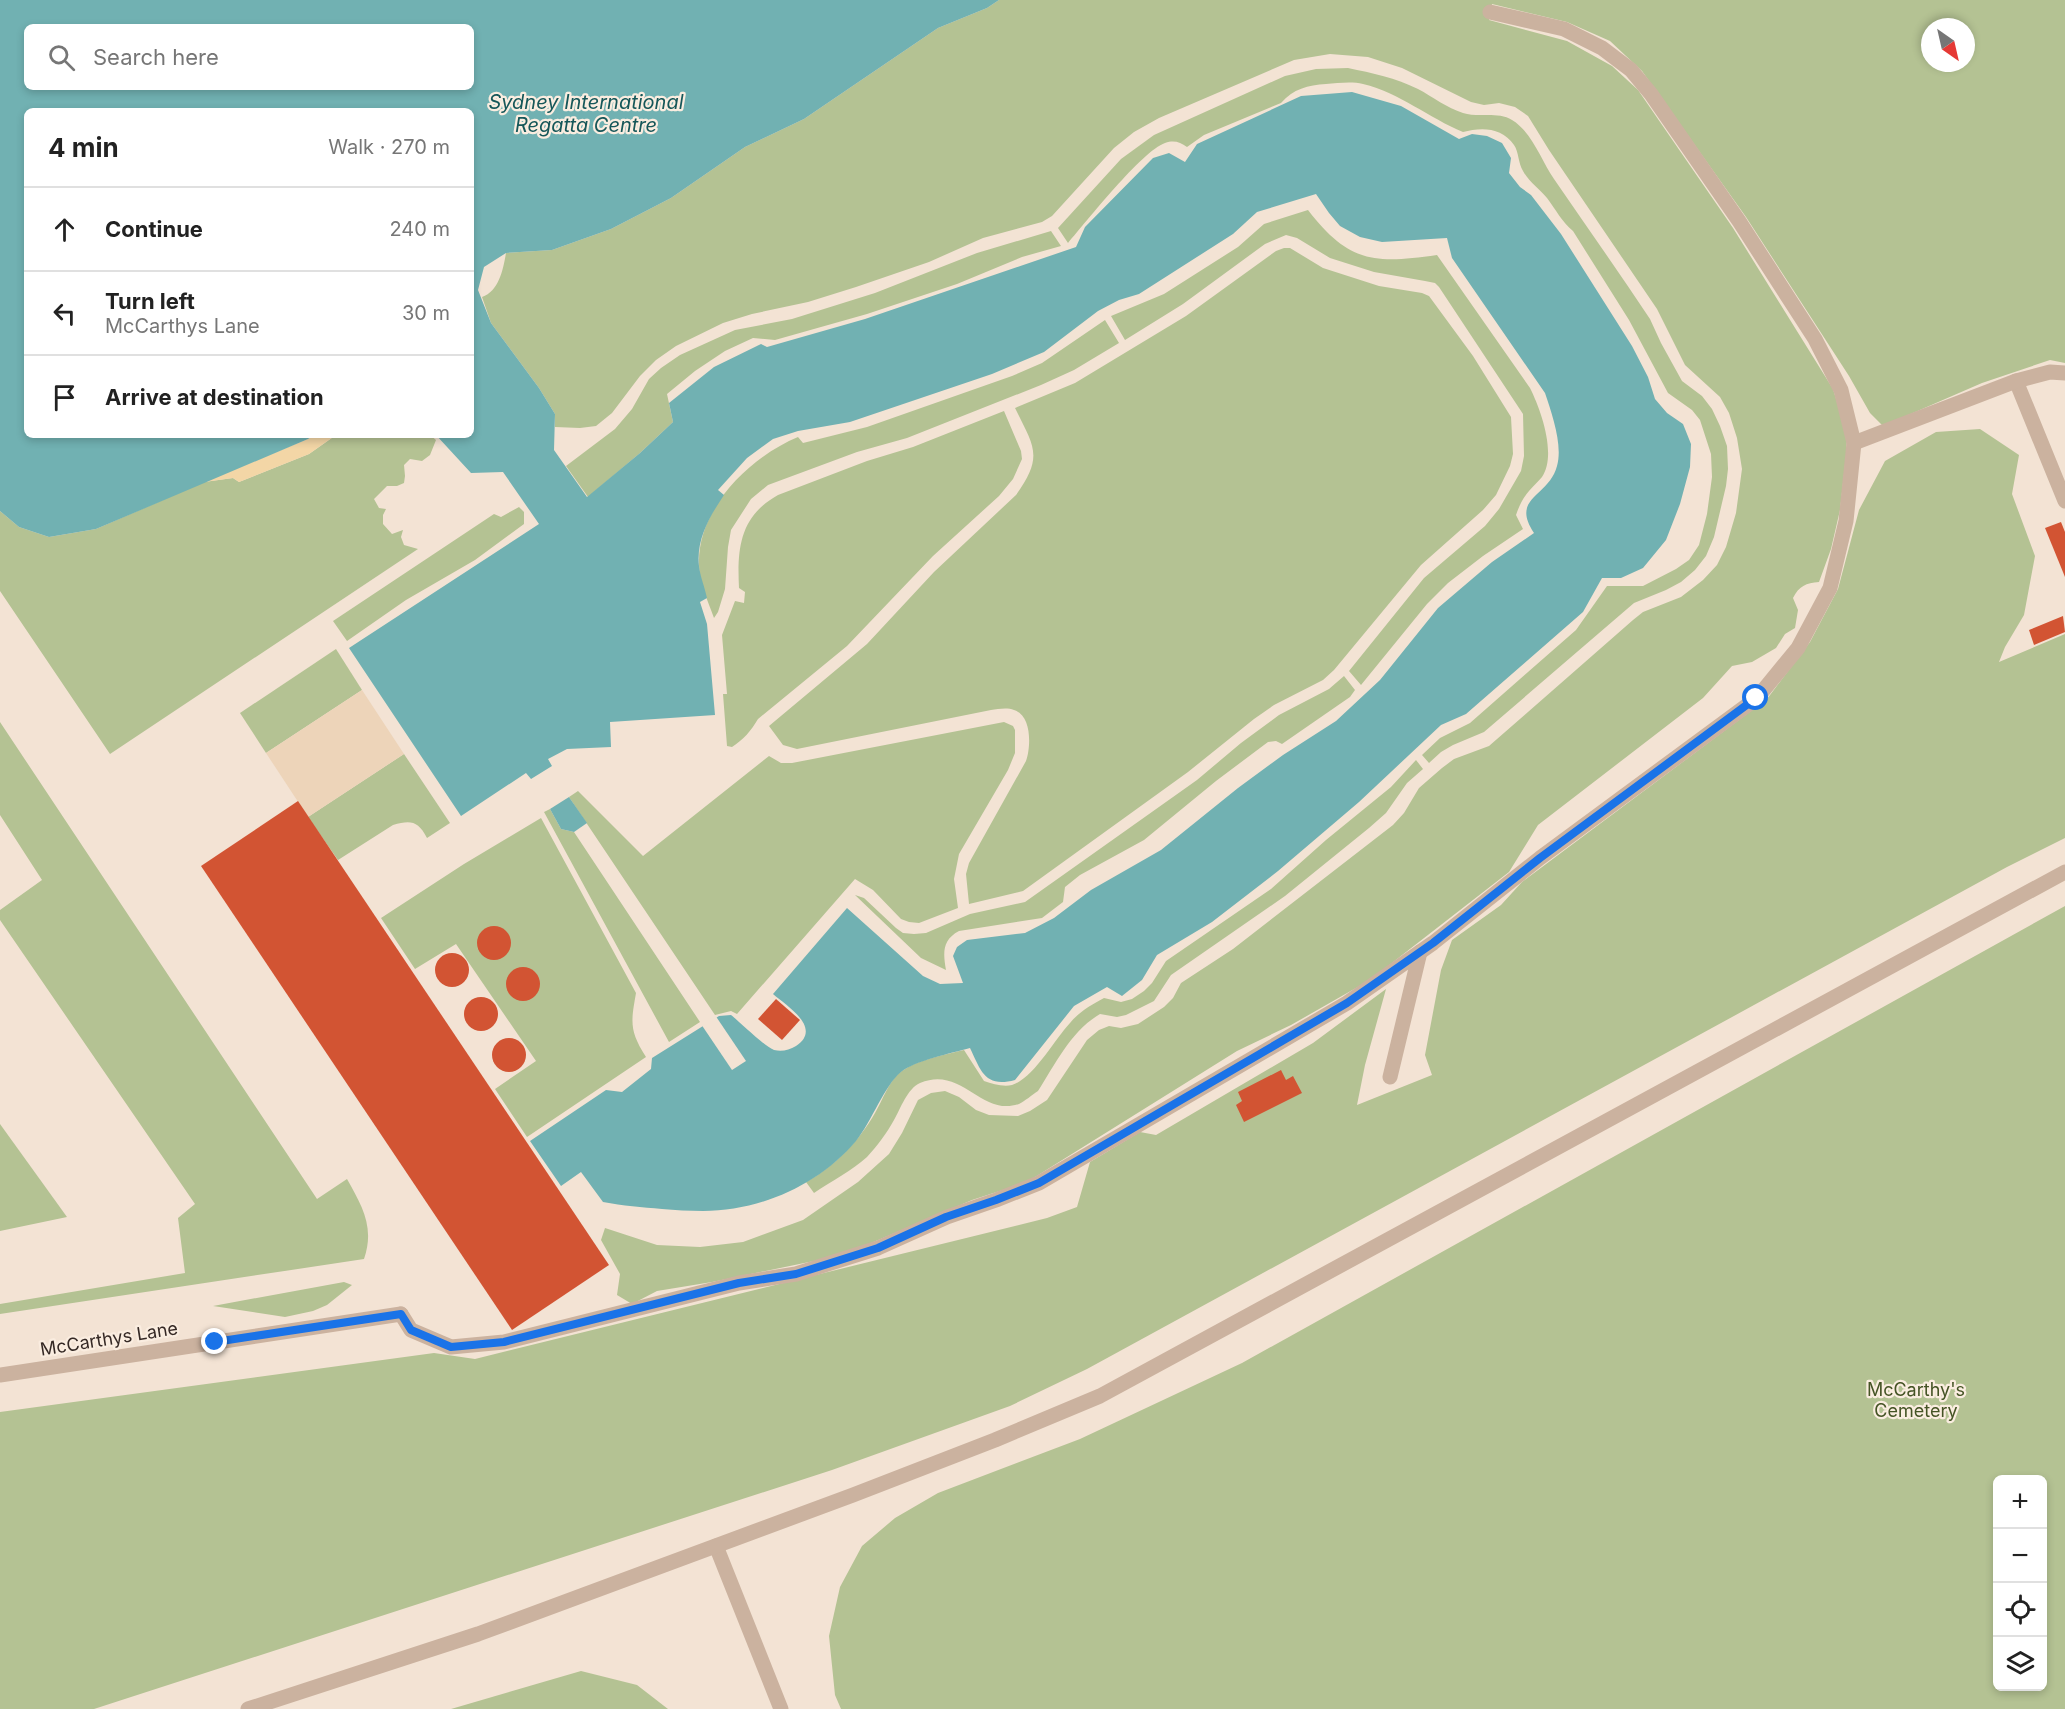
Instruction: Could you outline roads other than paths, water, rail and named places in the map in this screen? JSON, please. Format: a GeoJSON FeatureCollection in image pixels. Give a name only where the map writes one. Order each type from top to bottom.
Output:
{"type":"FeatureCollection","features":[{"type":"Feature","properties":{"kind":"street"},"geometry":{"type":"LineString","coordinates":[[1390,1077],[1420,952],[1540,858],[1756,698],[1798,648],[1830,588],[1846,521],[1854,443],[1840,390],[1815,339],[1739,221],[1650,94],[1630,70],[1602,48],[1564,29],[1490,12]]}},
{"type":"Feature","properties":{"kind":"street"},"geometry":{"type":"LineString","coordinates":[[1854,443],[2016,381],[2050,372],[2065,373]]}},
{"type":"Feature","properties":{"kind":"street"},"geometry":{"type":"LineString","coordinates":[[2016,381],[2065,501]]}},
{"type":"Feature","properties":{"kind":"street"},"geometry":{"type":"LineString","coordinates":[[248,1709],[478,1634],[984,1444],[1100,1396],[2065,872]]}},
{"type":"Feature","properties":{"kind":"street","name":"McCarthys Lane"},"geometry":{"type":"LineString","coordinates":[[0,1375],[401,1314],[411,1330],[451,1347],[504,1342],[739,1283],[796,1274],[878,1248],[946,1217],[1039,1183],[1347,1003],[1420,952]]}},
{"type":"Feature","properties":{"kind":"street"},"geometry":{"type":"LineString","coordinates":[[717,1546],[781,1709]]}},
{"type":"Feature","properties":{"kind":"water","name":"Sydney International Regatta Centre"},"geometry":{"type":"Polygon","coordinates":[[[0,0],[999,0],[987,8],[938,28],[804,119],[745,147],[671,198],[611,229],[552,250],[506,253],[484,267],[478,290],[491,323],[539,388],[555,414],[554,450],[587,497],[673,422],[669,403],[714,367],[761,344],[767,347],[865,319],[1076,247],[1085,227],[1153,158],[1169,153],[1185,162],[1197,144],[1301,96],[1352,92],[1401,106],[1459,139],[1472,134],[1487,136],[1502,143],[1511,158],[1509,173],[1520,187],[1531,195],[1561,234],[1632,346],[1648,377],[1655,399],[1667,413],[1683,424],[1691,444],[1690,467],[1680,504],[1666,540],[1643,568],[1621,578],[1602,578],[1583,612],[1466,714],[1441,725],[1359,802],[1278,871],[1212,922],[1157,955],[1142,980],[1122,996],[1107,987],[1074,1006],[1015,1080],[997,1082],[985,1076],[970,1048],[907,1068],[895,1078],[856,1141],[841,1157],[806,1182],[787,1192],[746,1206],[724,1210],[662,1209],[603,1202],[581,1172],[561,1186],[530,1141],[606,1090],[622,1092],[651,1069],[652,1058],[719,1016],[731,1015],[774,1050],[791,1049],[796,1046],[806,1032],[804,1025],[794,1011],[773,994],[847,908],[923,976],[940,984],[963,983],[953,956],[957,947],[967,940],[1025,933],[1054,918],[1091,890],[1161,850],[1238,788],[1283,755],[1336,721],[1380,680],[1438,608],[1492,562],[1534,533],[1526,512],[1529,504],[1553,476],[1557,466],[1558,439],[1551,410],[1545,393],[1452,258],[1447,238],[1382,242],[1360,237],[1340,226],[1316,194],[1257,212],[1233,234],[1139,294],[1119,300],[1098,311],[1044,352],[992,374],[850,422],[798,431],[773,439],[747,458],[718,490],[724,495],[709,520],[700,546],[700,574],[707,598],[700,602],[707,624],[715,715],[610,722],[611,747],[567,749],[548,759],[552,766],[531,779],[526,773],[461,816],[349,648],[539,524],[503,472],[471,473],[439,438],[474,438],[474,108],[24,108],[24,438],[310,438],[96,529],[49,537],[19,527],[0,511],[0,0]]]}},
{"type":"Feature","properties":{"kind":"water"},"geometry":{"type":"Polygon","coordinates":[[[569,797],[587,823],[574,832],[561,829],[550,809],[569,797]]]}},
{"type":"Feature","properties":{"kind":"park label","name":"McCarthy's Cemetery"},"geometry":{"type":"Point","coordinates":[1916,1400]}}]}
